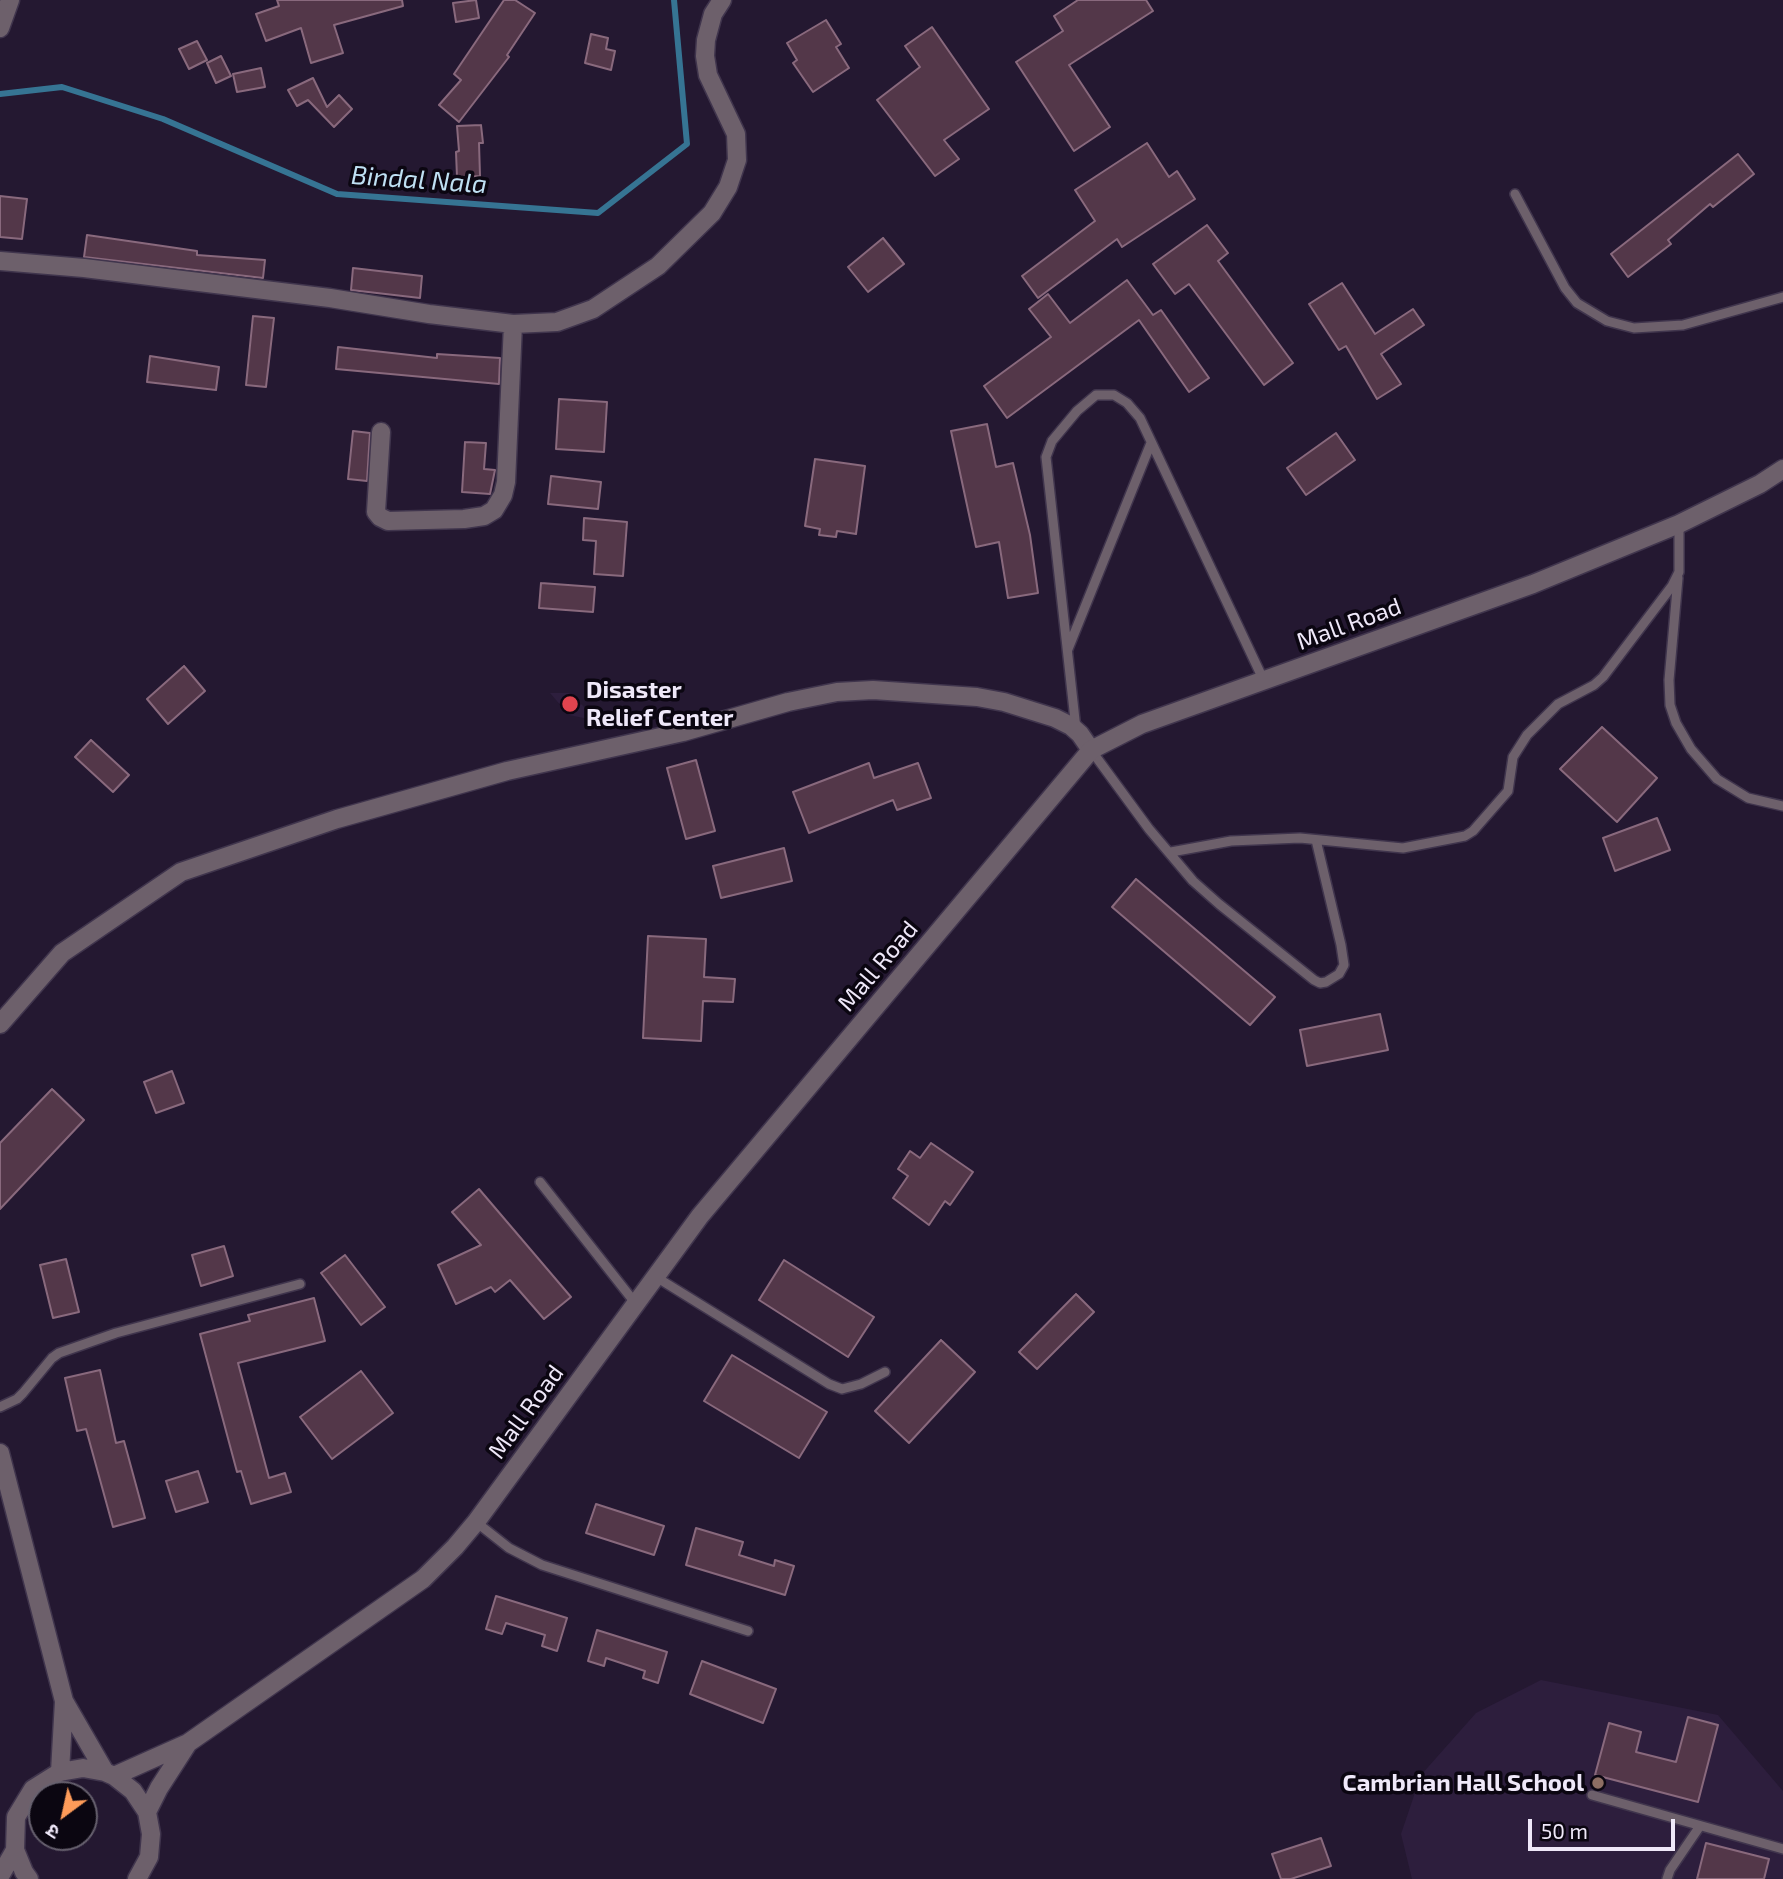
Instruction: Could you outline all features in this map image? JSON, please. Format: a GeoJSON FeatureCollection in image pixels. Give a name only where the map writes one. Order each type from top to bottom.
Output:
{"type":"FeatureCollection","features":[{"type":"Feature","properties":{"kind":"street"},"geometry":{"type":"LineString","coordinates":[[1,22],[10,0]]}},
{"type":"Feature","properties":{"kind":"street"},"geometry":{"type":"LineString","coordinates":[[0,261],[84,268],[266,290],[513,324],[557,322],[593,309],[658,266],[712,213],[729,187],[737,160],[736,134],[708,75],[705,56],[713,14],[722,0]]}},
{"type":"Feature","properties":{"kind":"street"},"geometry":{"type":"LineString","coordinates":[[381,432],[376,512],[380,517],[388,521],[464,519],[484,516],[494,510],[503,495],[506,482],[513,324]]}},
{"type":"Feature","properties":{"kind":"street","name":"Mall Road"},"geometry":{"type":"LineString","coordinates":[[188,1743],[423,1579],[476,1522],[700,1216],[1091,750],[1142,724],[1533,584],[1679,524],[1783,470]]}},
{"type":"Feature","properties":{"kind":"street"},"geometry":{"type":"LineString","coordinates":[[0,1024],[62,953],[181,872],[337,819],[508,771],[683,732],[788,702],[837,692],[873,690],[977,697],[1004,702],[1055,718],[1076,731],[1091,750]]}},
{"type":"Feature","properties":{"kind":"street"},"geometry":{"type":"LineString","coordinates":[[0,1452],[64,1701],[60,1772]]}},
{"type":"Feature","properties":{"kind":"street"},"geometry":{"type":"LineString","coordinates":[[64,1701],[110,1774],[133,1791],[147,1812],[151,1834],[149,1857],[138,1878]]}},
{"type":"Feature","properties":{"kind":"street"},"geometry":{"type":"LineString","coordinates":[[29,1879],[15,1850],[16,1817],[33,1789],[60,1772],[83,1768],[110,1774],[188,1743]]}},
{"type":"Feature","properties":{"kind":"street"},"geometry":{"type":"LineString","coordinates":[[147,1812],[188,1743]]}},
{"type":"Feature","properties":{"kind":"street"},"geometry":{"type":"LineString","coordinates":[[0,1876],[15,1850]]}},
{"type":"Feature","properties":{"kind":"lane"},"geometry":{"type":"LineString","coordinates":[[1516,194],[1565,288],[1577,303],[1607,321],[1634,328],[1683,325],[1783,297]]}},
{"type":"Feature","properties":{"kind":"lane"},"geometry":{"type":"LineString","coordinates":[[1076,731],[1046,457],[1052,441],[1077,411],[1096,396],[1114,395],[1140,418],[1264,681]]}},
{"type":"Feature","properties":{"kind":"lane"},"geometry":{"type":"LineString","coordinates":[[1068,650],[1151,443]]}},
{"type":"Feature","properties":{"kind":"lane"},"geometry":{"type":"LineString","coordinates":[[1679,524],[1679,572],[1669,680],[1670,705],[1676,723],[1691,749],[1717,779],[1748,798],[1783,806]]}},
{"type":"Feature","properties":{"kind":"lane"},"geometry":{"type":"LineString","coordinates":[[1171,852],[1231,841],[1300,838],[1403,848],[1465,836],[1473,831],[1508,791],[1513,757],[1527,735],[1558,704],[1594,685],[1603,677],[1672,586],[1679,572]]}},
{"type":"Feature","properties":{"kind":"lane"},"geometry":{"type":"LineString","coordinates":[[1091,750],[1149,829],[1193,881],[1314,981],[1320,983],[1339,974],[1344,965],[1342,945],[1316,840]]}},
{"type":"Feature","properties":{"kind":"lane"},"geometry":{"type":"LineString","coordinates":[[540,1182],[636,1304]]}},
{"type":"Feature","properties":{"kind":"lane"},"geometry":{"type":"LineString","coordinates":[[656,1278],[829,1384],[842,1389],[886,1372]]}},
{"type":"Feature","properties":{"kind":"lane"},"geometry":{"type":"LineString","coordinates":[[0,1406],[23,1393],[59,1353],[116,1333],[300,1284]]}},
{"type":"Feature","properties":{"kind":"lane"},"geometry":{"type":"LineString","coordinates":[[476,1522],[509,1548],[542,1565],[748,1631]]}},
{"type":"Feature","properties":{"kind":"lane"},"geometry":{"type":"LineString","coordinates":[[1592,1795],[1783,1849]]}},
{"type":"Feature","properties":{"kind":"lane"},"geometry":{"type":"LineString","coordinates":[[1667,1879],[1670,1870],[1700,1826]]}},
{"type":"Feature","properties":{"kind":"shaded area","name":"Disaster Relief Center"},"geometry":{"type":"Polygon","coordinates":[[[550,693],[570,693],[598,721],[569,715],[550,693]]]}},
{"type":"Feature","properties":{"kind":"shaded area","name":"Cambrian Hall School"},"geometry":{"type":"Polygon","coordinates":[[[1541,1680],[1718,1715],[1783,1791],[1783,1879],[1412,1879],[1401,1834],[1421,1775],[1476,1713],[1541,1680]]]}},
{"type":"Feature","properties":{"kind":"building"},"geometry":{"type":"Polygon","coordinates":[[[277,0],[402,0],[403,6],[334,25],[343,53],[311,63],[301,28],[266,41],[256,14],[279,6],[277,0]]]}},
{"type":"Feature","properties":{"kind":"building"},"geometry":{"type":"Polygon","coordinates":[[[476,0],[479,18],[456,22],[453,3],[476,0]]]}},
{"type":"Feature","properties":{"kind":"building"},"geometry":{"type":"Polygon","coordinates":[[[504,0],[515,0],[535,13],[507,55],[509,57],[459,122],[439,105],[461,80],[454,74],[504,0]]]}},
{"type":"Feature","properties":{"kind":"building"},"geometry":{"type":"Polygon","coordinates":[[[1078,0],[1146,0],[1153,11],[1069,65],[1110,127],[1074,151],[1016,62],[1063,31],[1054,16],[1078,0]]]}},
{"type":"Feature","properties":{"kind":"building"},"geometry":{"type":"Polygon","coordinates":[[[826,20],[841,44],[836,47],[849,68],[813,92],[793,63],[797,60],[787,43],[826,20]]]}},
{"type":"Feature","properties":{"kind":"building"},"geometry":{"type":"Polygon","coordinates":[[[932,27],[989,109],[944,140],[959,159],[935,176],[877,100],[920,67],[905,46],[932,27]]]}},
{"type":"Feature","properties":{"kind":"building"},"geometry":{"type":"Polygon","coordinates":[[[591,34],[608,38],[606,49],[615,51],[611,70],[585,63],[591,34]]]}},
{"type":"Feature","properties":{"kind":"building"},"geometry":{"type":"Polygon","coordinates":[[[197,41],[207,60],[189,69],[179,49],[197,41]]]}},
{"type":"Feature","properties":{"kind":"building"},"geometry":{"type":"Polygon","coordinates":[[[221,56],[231,76],[216,83],[207,63],[221,56]]]}},
{"type":"Feature","properties":{"kind":"building"},"geometry":{"type":"Polygon","coordinates":[[[261,68],[265,87],[237,92],[233,74],[261,68]]]}},
{"type":"Feature","properties":{"kind":"building"},"geometry":{"type":"Polygon","coordinates":[[[313,78],[327,107],[339,95],[352,109],[334,127],[308,100],[297,106],[288,90],[313,78]]]}},
{"type":"Feature","properties":{"kind":"building"},"geometry":{"type":"Polygon","coordinates":[[[481,125],[483,143],[479,143],[480,176],[457,177],[457,126],[481,125]]]}},
{"type":"Feature","properties":{"kind":"building"},"geometry":{"type":"Polygon","coordinates":[[[1147,143],[1169,177],[1177,171],[1195,199],[1122,247],[1117,239],[1038,298],[1022,276],[1095,221],[1075,190],[1147,143]]]}},
{"type":"Feature","properties":{"kind":"building"},"geometry":{"type":"Polygon","coordinates":[[[1738,154],[1754,174],[1713,207],[1710,204],[1668,240],[1671,244],[1628,277],[1611,254],[1738,154]]]}},
{"type":"Feature","properties":{"kind":"building"},"geometry":{"type":"Polygon","coordinates":[[[0,196],[27,199],[22,239],[0,237],[0,196]]]}},
{"type":"Feature","properties":{"kind":"building"},"geometry":{"type":"Polygon","coordinates":[[[1207,225],[1228,253],[1218,261],[1293,363],[1264,385],[1189,284],[1175,294],[1153,264],[1207,225]]]}},
{"type":"Feature","properties":{"kind":"building"},"geometry":{"type":"Polygon","coordinates":[[[87,235],[197,251],[197,255],[265,260],[263,278],[84,257],[87,235]]]}},
{"type":"Feature","properties":{"kind":"building"},"geometry":{"type":"Polygon","coordinates":[[[883,238],[904,264],[868,292],[848,267],[883,238]]]}},
{"type":"Feature","properties":{"kind":"building"},"geometry":{"type":"Polygon","coordinates":[[[353,268],[422,276],[420,298],[351,290],[353,268]]]}},
{"type":"Feature","properties":{"kind":"building"},"geometry":{"type":"Polygon","coordinates":[[[1127,280],[1153,315],[1161,310],[1209,378],[1189,392],[1139,320],[1007,418],[984,386],[1051,337],[1029,309],[1048,294],[1070,323],[1127,280]]]}},
{"type":"Feature","properties":{"kind":"building"},"geometry":{"type":"Polygon","coordinates":[[[1342,283],[1375,334],[1413,309],[1424,325],[1381,354],[1401,384],[1377,399],[1346,346],[1339,350],[1309,304],[1342,283]]]}},
{"type":"Feature","properties":{"kind":"building"},"geometry":{"type":"Polygon","coordinates":[[[253,316],[274,318],[266,387],[246,385],[253,316]]]}},
{"type":"Feature","properties":{"kind":"building"},"geometry":{"type":"Polygon","coordinates":[[[338,347],[437,358],[437,354],[500,358],[499,384],[336,369],[338,347]]]}},
{"type":"Feature","properties":{"kind":"building"},"geometry":{"type":"Polygon","coordinates":[[[150,356],[219,367],[216,390],[147,382],[150,356]]]}},
{"type":"Feature","properties":{"kind":"building"},"geometry":{"type":"Polygon","coordinates":[[[559,399],[607,402],[604,452],[556,449],[559,399]]]}},
{"type":"Feature","properties":{"kind":"building"},"geometry":{"type":"Polygon","coordinates":[[[987,424],[996,467],[1013,463],[1030,535],[1038,593],[1008,598],[999,542],[976,547],[951,431],[987,424]]]}},
{"type":"Feature","properties":{"kind":"building"},"geometry":{"type":"Polygon","coordinates":[[[353,431],[370,433],[367,481],[348,479],[353,431]]]}},
{"type":"Feature","properties":{"kind":"building"},"geometry":{"type":"Polygon","coordinates":[[[1336,433],[1355,460],[1306,495],[1287,468],[1336,433]]]}},
{"type":"Feature","properties":{"kind":"building"},"geometry":{"type":"Polygon","coordinates":[[[465,442],[486,443],[484,469],[495,470],[490,494],[462,492],[465,442]]]}},
{"type":"Feature","properties":{"kind":"building"},"geometry":{"type":"Polygon","coordinates":[[[815,459],[865,466],[856,534],[837,531],[836,537],[819,535],[820,529],[805,526],[815,459]]]}},
{"type":"Feature","properties":{"kind":"building"},"geometry":{"type":"Polygon","coordinates":[[[551,476],[601,482],[598,509],[548,504],[551,476]]]}},
{"type":"Feature","properties":{"kind":"building"},"geometry":{"type":"Polygon","coordinates":[[[584,518],[627,522],[623,576],[594,574],[596,541],[583,540],[584,518]]]}},
{"type":"Feature","properties":{"kind":"building"},"geometry":{"type":"Polygon","coordinates":[[[541,583],[595,587],[593,612],[539,608],[541,583]]]}},
{"type":"Feature","properties":{"kind":"building"},"geometry":{"type":"Polygon","coordinates":[[[184,666],[205,691],[168,724],[147,699],[184,666]]]}},
{"type":"Feature","properties":{"kind":"building"},"geometry":{"type":"Polygon","coordinates":[[[1602,727],[1657,778],[1617,822],[1560,769],[1602,727]]]}},
{"type":"Feature","properties":{"kind":"building"},"geometry":{"type":"Polygon","coordinates":[[[91,740],[129,775],[113,792],[75,757],[91,740]]]}},
{"type":"Feature","properties":{"kind":"building"},"geometry":{"type":"Polygon","coordinates":[[[696,760],[715,831],[686,839],[667,768],[696,760]]]}},
{"type":"Feature","properties":{"kind":"building"},"geometry":{"type":"Polygon","coordinates":[[[869,763],[874,778],[918,763],[931,798],[897,810],[893,800],[809,833],[793,792],[869,763]]]}},
{"type":"Feature","properties":{"kind":"building"},"geometry":{"type":"Polygon","coordinates":[[[1657,818],[1670,850],[1615,871],[1603,838],[1657,818]]]}},
{"type":"Feature","properties":{"kind":"building"},"geometry":{"type":"Polygon","coordinates":[[[784,848],[792,881],[721,898],[713,866],[784,848]]]}},
{"type":"Feature","properties":{"kind":"building"},"geometry":{"type":"Polygon","coordinates":[[[1136,879],[1275,997],[1250,1025],[1112,907],[1136,879]]]}},
{"type":"Feature","properties":{"kind":"building"},"geometry":{"type":"Polygon","coordinates":[[[648,936],[706,939],[704,977],[735,979],[733,1002],[703,1001],[701,1041],[643,1038],[648,936]]]}},
{"type":"Feature","properties":{"kind":"building"},"geometry":{"type":"Polygon","coordinates":[[[1380,1014],[1388,1050],[1307,1066],[1300,1030],[1380,1014]]]}},
{"type":"Feature","properties":{"kind":"building"},"geometry":{"type":"Polygon","coordinates":[[[172,1071],[184,1103],[156,1113],[144,1082],[172,1071]]]}},
{"type":"Feature","properties":{"kind":"building"},"geometry":{"type":"Polygon","coordinates":[[[52,1089],[84,1120],[0,1209],[0,1143],[52,1089]]]}},
{"type":"Feature","properties":{"kind":"building"},"geometry":{"type":"Polygon","coordinates":[[[931,1143],[973,1172],[950,1205],[945,1201],[929,1225],[893,1198],[908,1176],[898,1169],[910,1151],[920,1158],[931,1143]]]}},
{"type":"Feature","properties":{"kind":"building"},"geometry":{"type":"Polygon","coordinates":[[[479,1189],[571,1297],[544,1319],[510,1280],[495,1292],[491,1287],[456,1304],[438,1265],[481,1245],[452,1212],[479,1189]]]}},
{"type":"Feature","properties":{"kind":"building"},"geometry":{"type":"Polygon","coordinates":[[[224,1246],[233,1276],[201,1286],[192,1255],[224,1246]]]}},
{"type":"Feature","properties":{"kind":"building"},"geometry":{"type":"Polygon","coordinates":[[[345,1255],[385,1307],[361,1325],[321,1273],[345,1255]]]}},
{"type":"Feature","properties":{"kind":"building"},"geometry":{"type":"Polygon","coordinates":[[[66,1259],[79,1312],[53,1318],[40,1265],[66,1259]]]}},
{"type":"Feature","properties":{"kind":"building"},"geometry":{"type":"Polygon","coordinates":[[[784,1260],[874,1317],[848,1357],[759,1300],[784,1260]]]}},
{"type":"Feature","properties":{"kind":"building"},"geometry":{"type":"Polygon","coordinates":[[[1076,1294],[1094,1312],[1037,1369],[1019,1352],[1076,1294]]]}},
{"type":"Feature","properties":{"kind":"building"},"geometry":{"type":"Polygon","coordinates":[[[314,1298],[325,1341],[238,1363],[269,1478],[285,1473],[291,1492],[251,1504],[241,1471],[237,1472],[200,1334],[250,1321],[248,1315],[314,1298]]]}},
{"type":"Feature","properties":{"kind":"building"},"geometry":{"type":"Polygon","coordinates":[[[941,1340],[975,1372],[909,1443],[875,1411],[941,1340]]]}},
{"type":"Feature","properties":{"kind":"building"},"geometry":{"type":"Polygon","coordinates":[[[732,1355],[827,1412],[799,1458],[704,1401],[732,1355]]]}},
{"type":"Feature","properties":{"kind":"building"},"geometry":{"type":"Polygon","coordinates":[[[100,1370],[116,1443],[124,1441],[145,1518],[113,1527],[86,1429],[77,1431],[65,1378],[100,1370]]]}},
{"type":"Feature","properties":{"kind":"building"},"geometry":{"type":"Polygon","coordinates":[[[361,1371],[393,1413],[332,1459],[300,1417],[361,1371]]]}},
{"type":"Feature","properties":{"kind":"building"},"geometry":{"type":"Polygon","coordinates":[[[198,1471],[208,1502],[176,1512],[166,1481],[198,1471]]]}},
{"type":"Feature","properties":{"kind":"building"},"geometry":{"type":"Polygon","coordinates":[[[596,1504],[664,1526],[654,1555],[586,1533],[596,1504]]]}},
{"type":"Feature","properties":{"kind":"building"},"geometry":{"type":"Polygon","coordinates":[[[696,1528],[743,1542],[739,1555],[774,1566],[775,1560],[794,1566],[785,1595],[686,1565],[696,1528]]]}},
{"type":"Feature","properties":{"kind":"building"},"geometry":{"type":"Polygon","coordinates":[[[496,1596],[567,1618],[557,1651],[542,1646],[545,1635],[506,1623],[502,1634],[486,1629],[496,1596]]]}},
{"type":"Feature","properties":{"kind":"building"},"geometry":{"type":"Polygon","coordinates":[[[597,1630],[667,1652],[658,1683],[643,1678],[645,1671],[606,1658],[604,1666],[588,1661],[597,1630]]]}},
{"type":"Feature","properties":{"kind":"building"},"geometry":{"type":"Polygon","coordinates":[[[702,1661],[776,1689],[763,1723],[690,1694],[702,1661]]]}},
{"type":"Feature","properties":{"kind":"building"},"geometry":{"type":"Polygon","coordinates":[[[1688,1717],[1718,1725],[1698,1802],[1595,1775],[1609,1723],[1641,1732],[1636,1752],[1676,1762],[1688,1717]]]}},
{"type":"Feature","properties":{"kind":"building"},"geometry":{"type":"Polygon","coordinates":[[[1321,1838],[1331,1866],[1291,1879],[1281,1879],[1272,1854],[1321,1838]]]}},
{"type":"Feature","properties":{"kind":"building"},"geometry":{"type":"Polygon","coordinates":[[[1706,1843],[1769,1859],[1764,1879],[1697,1879],[1706,1843]]]}},
{"type":"Feature","properties":{"kind":"waterway","name":"Bindal Nala"},"geometry":{"type":"LineString","coordinates":[[0,94],[62,87],[163,119],[337,194],[598,213],[687,144],[674,0]]}},
{"type":"Feature","properties":{"kind":"place","name":"Disaster Relief Center"},"geometry":{"type":"Point","coordinates":[570,704]}},
{"type":"Feature","properties":{"kind":"place","name":"Cambrian Hall School"},"geometry":{"type":"Point","coordinates":[1598,1783]}}]}
